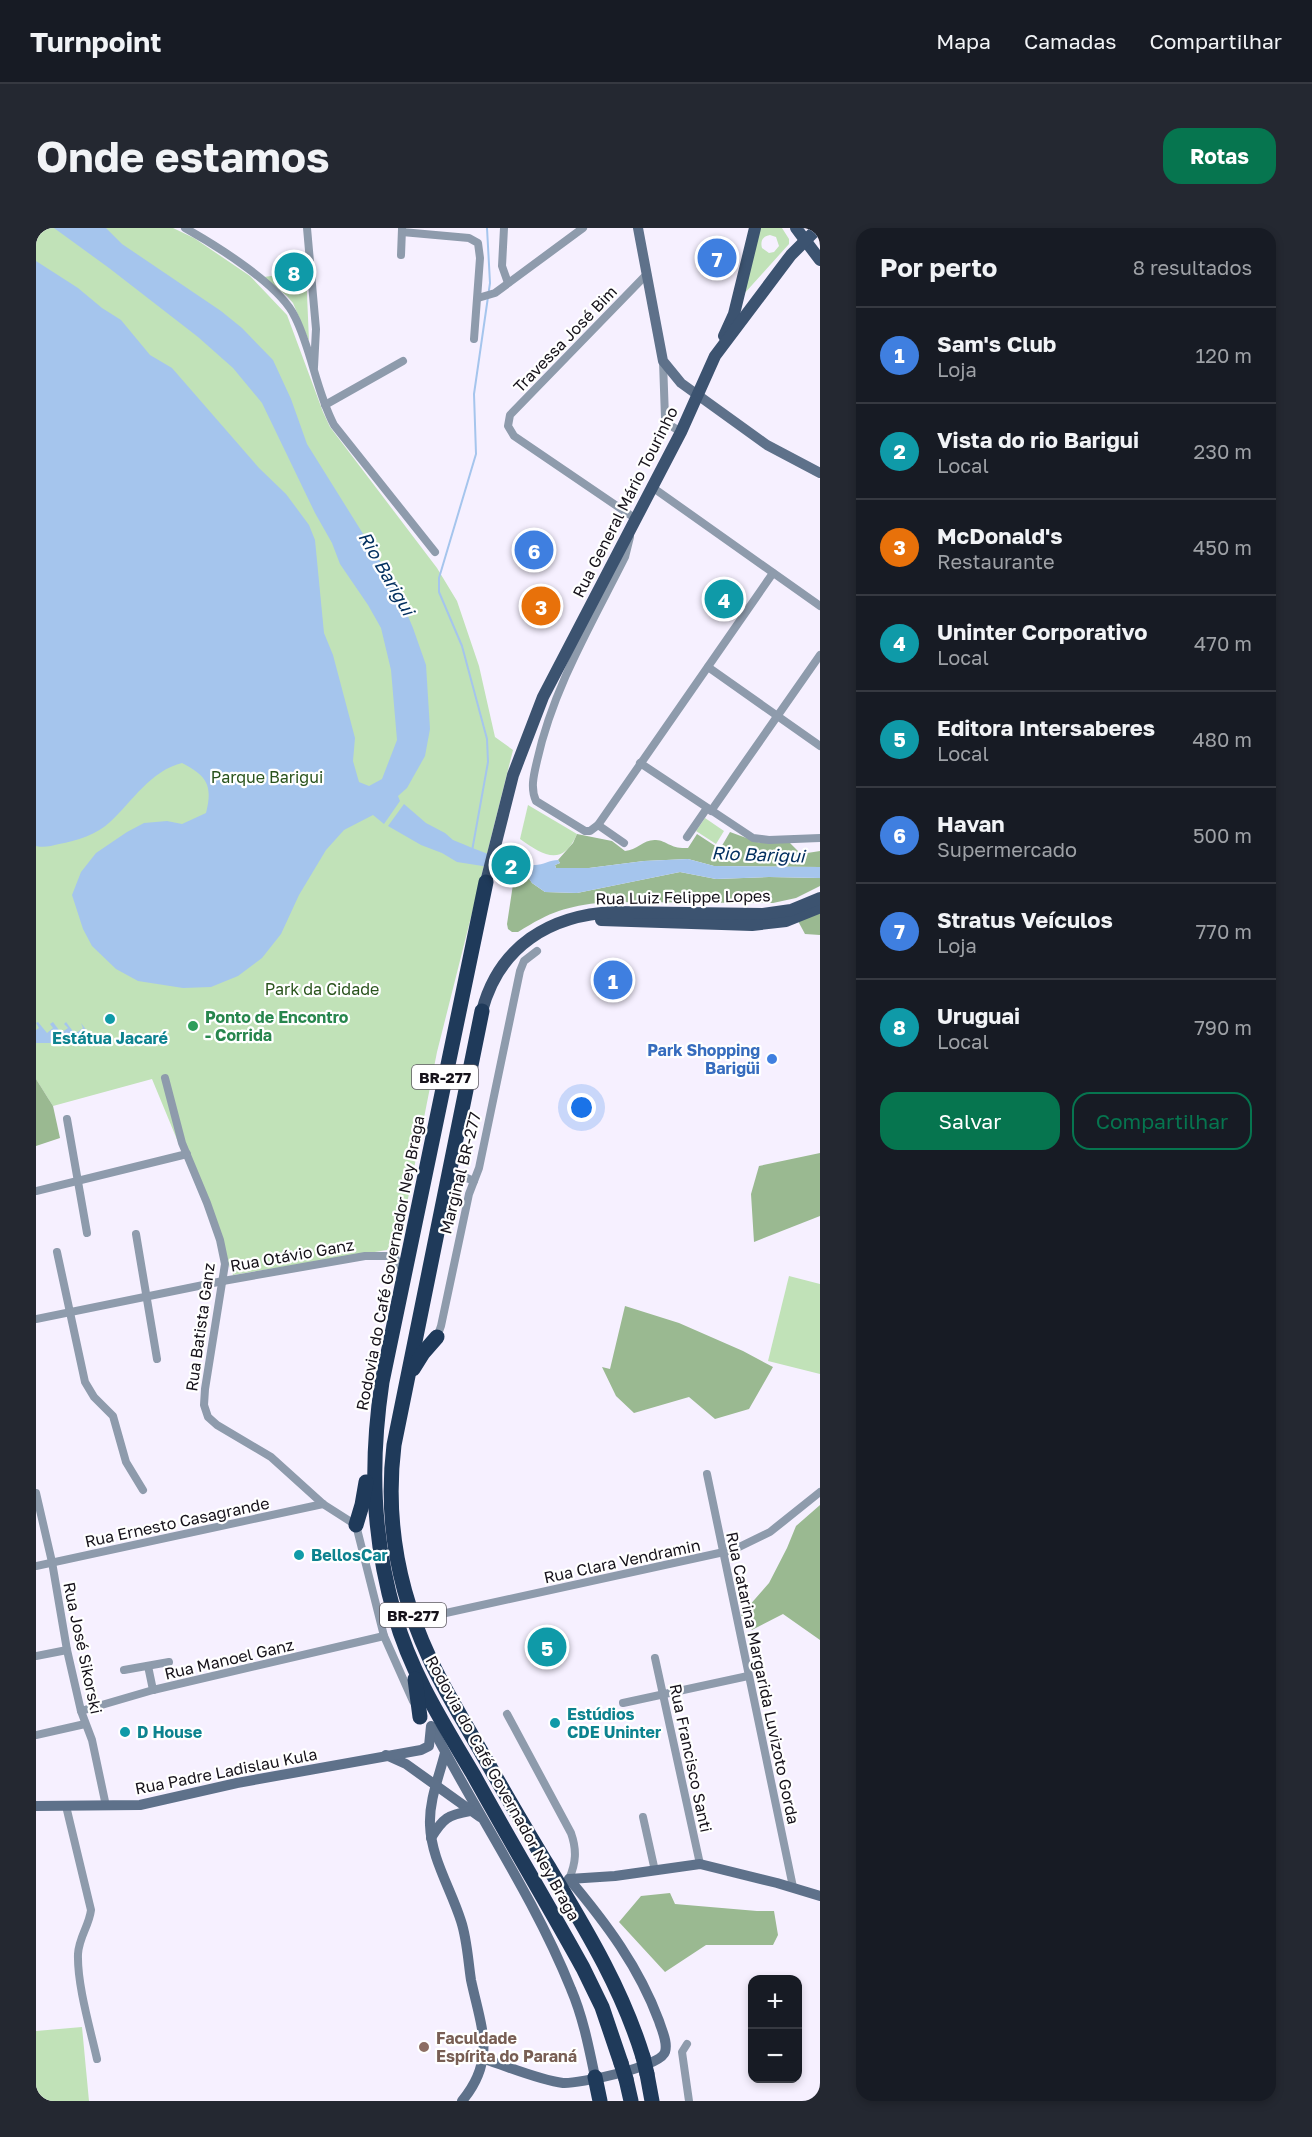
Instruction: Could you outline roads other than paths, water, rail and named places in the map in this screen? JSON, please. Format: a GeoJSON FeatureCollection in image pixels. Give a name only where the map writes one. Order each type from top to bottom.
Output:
{"type":"FeatureCollection","features":[{"type":"Feature","properties":{"kind":"highway","name":"Rodovia do Café Governador Ney Braga"},"geometry":{"type":"LineString","coordinates":[[486,882],[382,1382],[373,1463],[376,1528],[391,1602],[413,1665],[583,1968],[602,2007],[631,2101]]}},
{"type":"Feature","properties":{"kind":"highway","name":"Rodovia do Café Governador Ney Braga"},"geometry":{"type":"LineString","coordinates":[[482,1011],[394,1445],[391,1506],[398,1563],[414,1620],[440,1680],[606,1966],[629,2014],[643,2057],[652,2101]]}},
{"type":"Feature","properties":{"kind":"highway"},"geometry":{"type":"LineString","coordinates":[[408,1380],[423,1353],[437,1337]]}},
{"type":"Feature","properties":{"kind":"highway"},"geometry":{"type":"LineString","coordinates":[[356,1525],[364,1497],[370,1439],[382,1382]]}},
{"type":"Feature","properties":{"kind":"highway"},"geometry":{"type":"LineString","coordinates":[[413,1665],[426,1721]]}},
{"type":"Feature","properties":{"kind":"highway"},"geometry":{"type":"LineString","coordinates":[[525,1827],[568,1879]]}},
{"type":"Feature","properties":{"kind":"highway"},"geometry":{"type":"LineString","coordinates":[[595,2078],[600,2101]]}},
{"type":"Feature","properties":{"kind":"main road"},"geometry":{"type":"LineString","coordinates":[[715,356],[734,314],[755,228]]}},
{"type":"Feature","properties":{"kind":"main road"},"geometry":{"type":"LineString","coordinates":[[796,228],[820,260]]}},
{"type":"Feature","properties":{"kind":"main road","name":"Rua General Mário Tourinho"},"geometry":{"type":"LineString","coordinates":[[486,882],[513,775],[533,720],[566,650],[681,432],[715,356],[791,255],[818,228]]}},
{"type":"Feature","properties":{"kind":"main road"},"geometry":{"type":"LineString","coordinates":[[734,314],[745,307],[767,278],[786,257],[791,255]]}},
{"type":"Feature","properties":{"kind":"main road","name":"Rua Luiz Felippe Lopes"},"geometry":{"type":"LineString","coordinates":[[482,1011],[494,979],[511,956],[537,933],[567,920],[591,914],[614,912],[763,914],[791,910],[820,898]]}},
{"type":"Feature","properties":{"kind":"main road"},"geometry":{"type":"LineString","coordinates":[[567,920],[752,925],[786,921],[820,906]]}},
{"type":"Feature","properties":{"kind":"street"},"geometry":{"type":"LineString","coordinates":[[186,228],[236,261],[283,300],[295,317],[325,405],[340,433],[435,552]]}},
{"type":"Feature","properties":{"kind":"street"},"geometry":{"type":"LineString","coordinates":[[307,228],[316,329],[314,372]]}},
{"type":"Feature","properties":{"kind":"street"},"geometry":{"type":"LineString","coordinates":[[504,228],[502,266],[508,283]]}},
{"type":"Feature","properties":{"kind":"street"},"geometry":{"type":"LineString","coordinates":[[481,297],[495,293],[583,228]]}},
{"type":"Feature","properties":{"kind":"street"},"geometry":{"type":"LineString","coordinates":[[638,228],[663,361],[665,418],[668,424],[681,432]]}},
{"type":"Feature","properties":{"kind":"street"},"geometry":{"type":"LineString","coordinates":[[401,255],[402,230],[469,238],[478,243],[481,297],[474,339]]}},
{"type":"Feature","properties":{"kind":"street","name":"Travessa José Bim"},"geometry":{"type":"LineString","coordinates":[[634,523],[514,436],[508,426],[510,415],[647,274]]}},
{"type":"Feature","properties":{"kind":"street"},"geometry":{"type":"LineString","coordinates":[[325,405],[403,361]]}},
{"type":"Feature","properties":{"kind":"street"},"geometry":{"type":"LineString","coordinates":[[663,361],[675,377],[772,449],[820,473]]}},
{"type":"Feature","properties":{"kind":"street"},"geometry":{"type":"LineString","coordinates":[[652,487],[820,606]]}},
{"type":"Feature","properties":{"kind":"street"},"geometry":{"type":"LineString","coordinates":[[634,523],[625,557],[553,704],[541,744],[533,784],[536,801],[581,829],[591,831],[598,825],[773,573]]}},
{"type":"Feature","properties":{"kind":"street"},"geometry":{"type":"LineString","coordinates":[[687,837],[820,655]]}},
{"type":"Feature","properties":{"kind":"street"},"geometry":{"type":"LineString","coordinates":[[708,667],[820,746]]}},
{"type":"Feature","properties":{"kind":"street"},"geometry":{"type":"LineString","coordinates":[[640,763],[743,832],[761,840],[820,838]]}},
{"type":"Feature","properties":{"kind":"street"},"geometry":{"type":"LineString","coordinates":[[598,825],[624,843]]}},
{"type":"Feature","properties":{"kind":"street","name":"Marginal BR-277"},"geometry":{"type":"LineString","coordinates":[[437,1337],[469,1194],[479,1168],[520,970],[524,961],[537,951]]}},
{"type":"Feature","properties":{"kind":"street","name":"Rua Batista Ganz"},"geometry":{"type":"LineString","coordinates":[[165,1078],[187,1154],[207,1203],[225,1264],[205,1389],[204,1405],[208,1417],[217,1425],[271,1457],[323,1504],[356,1525]]}},
{"type":"Feature","properties":{"kind":"street"},"geometry":{"type":"LineString","coordinates":[[67,1119],[87,1233]]}},
{"type":"Feature","properties":{"kind":"street"},"geometry":{"type":"LineString","coordinates":[[36,1191],[187,1154]]}},
{"type":"Feature","properties":{"kind":"street"},"geometry":{"type":"LineString","coordinates":[[450,1172],[474,1181]]}},
{"type":"Feature","properties":{"kind":"street"},"geometry":{"type":"LineString","coordinates":[[136,1234],[157,1359]]}},
{"type":"Feature","properties":{"kind":"street"},"geometry":{"type":"LineString","coordinates":[[57,1252],[87,1388],[113,1416],[126,1462],[143,1490]]}},
{"type":"Feature","properties":{"kind":"street","name":"Rua Otávio Ganz"},"geometry":{"type":"LineString","coordinates":[[36,1319],[223,1281],[365,1256],[392,1256],[404,1273]]}},
{"type":"Feature","properties":{"kind":"street","name":"Rua Catarina Margarida Luvizoto Gorda"},"geometry":{"type":"LineString","coordinates":[[707,1474],[793,1887]]}},
{"type":"Feature","properties":{"kind":"street","name":"Rua Clara Vendramin"},"geometry":{"type":"LineString","coordinates":[[414,1620],[723,1553],[744,1546],[770,1532],[820,1492]]}},
{"type":"Feature","properties":{"kind":"street","name":"Rua José Sikorski"},"geometry":{"type":"LineString","coordinates":[[36,1494],[52,1562],[67,1650],[106,1806]]}},
{"type":"Feature","properties":{"kind":"street","name":"Rua Ernesto Casagrande"},"geometry":{"type":"LineString","coordinates":[[36,1566],[323,1504]]}},
{"type":"Feature","properties":{"kind":"street"},"geometry":{"type":"LineString","coordinates":[[356,1525],[384,1636],[426,1721],[531,1901],[572,1989],[595,2078]]}},
{"type":"Feature","properties":{"kind":"street","name":"Rua Manoel Ganz"},"geometry":{"type":"LineString","coordinates":[[81,1711],[153,1690],[384,1636]]}},
{"type":"Feature","properties":{"kind":"street"},"geometry":{"type":"LineString","coordinates":[[36,1656],[67,1650]]}},
{"type":"Feature","properties":{"kind":"street","name":"Rua Francisco Santi"},"geometry":{"type":"LineString","coordinates":[[655,1658],[700,1864]]}},
{"type":"Feature","properties":{"kind":"street"},"geometry":{"type":"LineString","coordinates":[[124,1670],[169,1662]]}},
{"type":"Feature","properties":{"kind":"street"},"geometry":{"type":"LineString","coordinates":[[148,1666],[153,1690]]}},
{"type":"Feature","properties":{"kind":"street"},"geometry":{"type":"LineString","coordinates":[[623,1703],[748,1676]]}},
{"type":"Feature","properties":{"kind":"street"},"geometry":{"type":"LineString","coordinates":[[507,1714],[571,1833],[576,1860],[568,1879]]}},
{"type":"Feature","properties":{"kind":"street","name":"Rua Padre Ladislau Kula"},"geometry":{"type":"LineString","coordinates":[[36,1806],[140,1805],[237,1783],[421,1750],[429,1746],[426,1721]]}},
{"type":"Feature","properties":{"kind":"street"},"geometry":{"type":"LineString","coordinates":[[36,1735],[86,1724]]}},
{"type":"Feature","properties":{"kind":"street"},"geometry":{"type":"LineString","coordinates":[[446,1753],[430,1803],[431,1838],[462,1922],[484,2036],[484,2059],[479,2076],[462,2101]]}},
{"type":"Feature","properties":{"kind":"street"},"geometry":{"type":"LineString","coordinates":[[385,1755],[406,1764],[481,1818]]}},
{"type":"Feature","properties":{"kind":"street"},"geometry":{"type":"LineString","coordinates":[[66,1806],[91,1910],[90,1921],[81,1936],[78,1955],[80,1979],[97,2059]]}},
{"type":"Feature","properties":{"kind":"street"},"geometry":{"type":"LineString","coordinates":[[431,1838],[446,1818],[470,1811]]}},
{"type":"Feature","properties":{"kind":"street"},"geometry":{"type":"LineString","coordinates":[[643,1817],[655,1871]]}},
{"type":"Feature","properties":{"kind":"street"},"geometry":{"type":"LineString","coordinates":[[568,1879],[615,1876],[700,1864],[820,1896]]}},
{"type":"Feature","properties":{"kind":"street"},"geometry":{"type":"LineString","coordinates":[[484,2059],[562,2083],[577,2082],[641,2067],[659,2060],[665,2053],[665,2040],[644,1987],[603,1921],[568,1879]]}},
{"type":"Feature","properties":{"kind":"street"},"geometry":{"type":"LineString","coordinates":[[687,2044],[682,2052],[689,2101]]}},
{"type":"Feature","properties":{"kind":"water","name":"Rio Barigui"},"geometry":{"type":"Polygon","coordinates":[[[54,228],[106,228],[122,244],[221,311],[242,328],[273,360],[291,399],[307,444],[395,585],[426,665],[430,729],[425,756],[407,788],[398,796],[400,801],[384,824],[373,815],[344,830],[326,850],[299,895],[281,934],[262,958],[238,976],[211,987],[183,988],[138,981],[116,969],[92,946],[83,929],[72,895],[81,872],[96,853],[127,832],[144,823],[167,821],[182,824],[206,813],[208,788],[197,772],[182,763],[171,767],[151,780],[110,822],[99,830],[72,841],[42,847],[36,846],[36,261],[121,320],[150,355],[172,368],[259,468],[286,494],[309,525],[315,540],[324,633],[333,655],[355,738],[353,761],[359,782],[369,786],[382,779],[397,740],[391,670],[381,628],[340,564],[332,543],[262,403],[233,368],[198,337],[54,228]]]}},
{"type":"Feature","properties":{"kind":"water"},"geometry":{"type":"Polygon","coordinates":[[[404,804],[426,823],[453,840],[494,856],[527,865],[558,860],[560,863],[555,865],[556,868],[589,868],[644,861],[688,859],[714,866],[820,867],[820,878],[716,879],[680,872],[577,893],[545,892],[532,883],[528,877],[515,871],[457,862],[388,826],[404,804]]]}},
{"type":"Feature","properties":{"kind":"water"},"geometry":{"type":"Polygon","coordinates":[[[38,1022],[47,1033],[53,1028],[50,1024],[53,1022],[61,1033],[68,1028],[64,1024],[66,1022],[75,1034],[83,1028],[81,1023],[96,1043],[36,1043],[36,1030],[39,1028],[36,1023],[38,1022]]]}},
{"type":"Feature","properties":{"kind":"waterway"},"geometry":{"type":"LineString","coordinates":[[472,851],[488,762],[487,739],[462,646],[439,592],[439,578],[476,454],[474,394],[490,283],[487,228]]}},
{"type":"Feature","properties":{"kind":"place","name":"Stratus Veículos"},"geometry":{"type":"Point","coordinates":[717,258]}},
{"type":"Feature","properties":{"kind":"place","name":"Uruguai"},"geometry":{"type":"Point","coordinates":[294,272]}},
{"type":"Feature","properties":{"kind":"place","name":"Havan"},"geometry":{"type":"Point","coordinates":[534,550]}},
{"type":"Feature","properties":{"kind":"place","name":"Uninter Corporativo"},"geometry":{"type":"Point","coordinates":[724,599]}},
{"type":"Feature","properties":{"kind":"place","name":"McDonald's"},"geometry":{"type":"Point","coordinates":[541,606]}},
{"type":"Feature","properties":{"kind":"place","name":"Vista do rio Barigui"},"geometry":{"type":"Point","coordinates":[511,865]}},
{"type":"Feature","properties":{"kind":"place","name":"Sam's Club"},"geometry":{"type":"Point","coordinates":[613,980]}},
{"type":"Feature","properties":{"kind":"place","name":"Estátua Jacaré"},"geometry":{"type":"Point","coordinates":[110,1019]}},
{"type":"Feature","properties":{"kind":"place","name":"Ponto de Encontro - Corrida"},"geometry":{"type":"Point","coordinates":[193,1026]}},
{"type":"Feature","properties":{"kind":"place","name":"Park Shopping Barigüi"},"geometry":{"type":"Point","coordinates":[772,1059]}},
{"type":"Feature","properties":{"kind":"place","name":"BellosCar"},"geometry":{"type":"Point","coordinates":[299,1555]}},
{"type":"Feature","properties":{"kind":"place","name":"Editora Intersaberes"},"geometry":{"type":"Point","coordinates":[547,1647]}},
{"type":"Feature","properties":{"kind":"place","name":"Estúdios CDE Uninter"},"geometry":{"type":"Point","coordinates":[555,1723]}},
{"type":"Feature","properties":{"kind":"place","name":"D House"},"geometry":{"type":"Point","coordinates":[125,1732]}},
{"type":"Feature","properties":{"kind":"place","name":"Faculdade Espírita do Paraná"},"geometry":{"type":"Point","coordinates":[424,2047]}},
{"type":"Feature","properties":{"kind":"park label","name":"Parque Barigui"},"geometry":{"type":"Point","coordinates":[267,777]}},
{"type":"Feature","properties":{"kind":"park label","name":"Park da Cidade"},"geometry":{"type":"Point","coordinates":[322,989]}}]}
